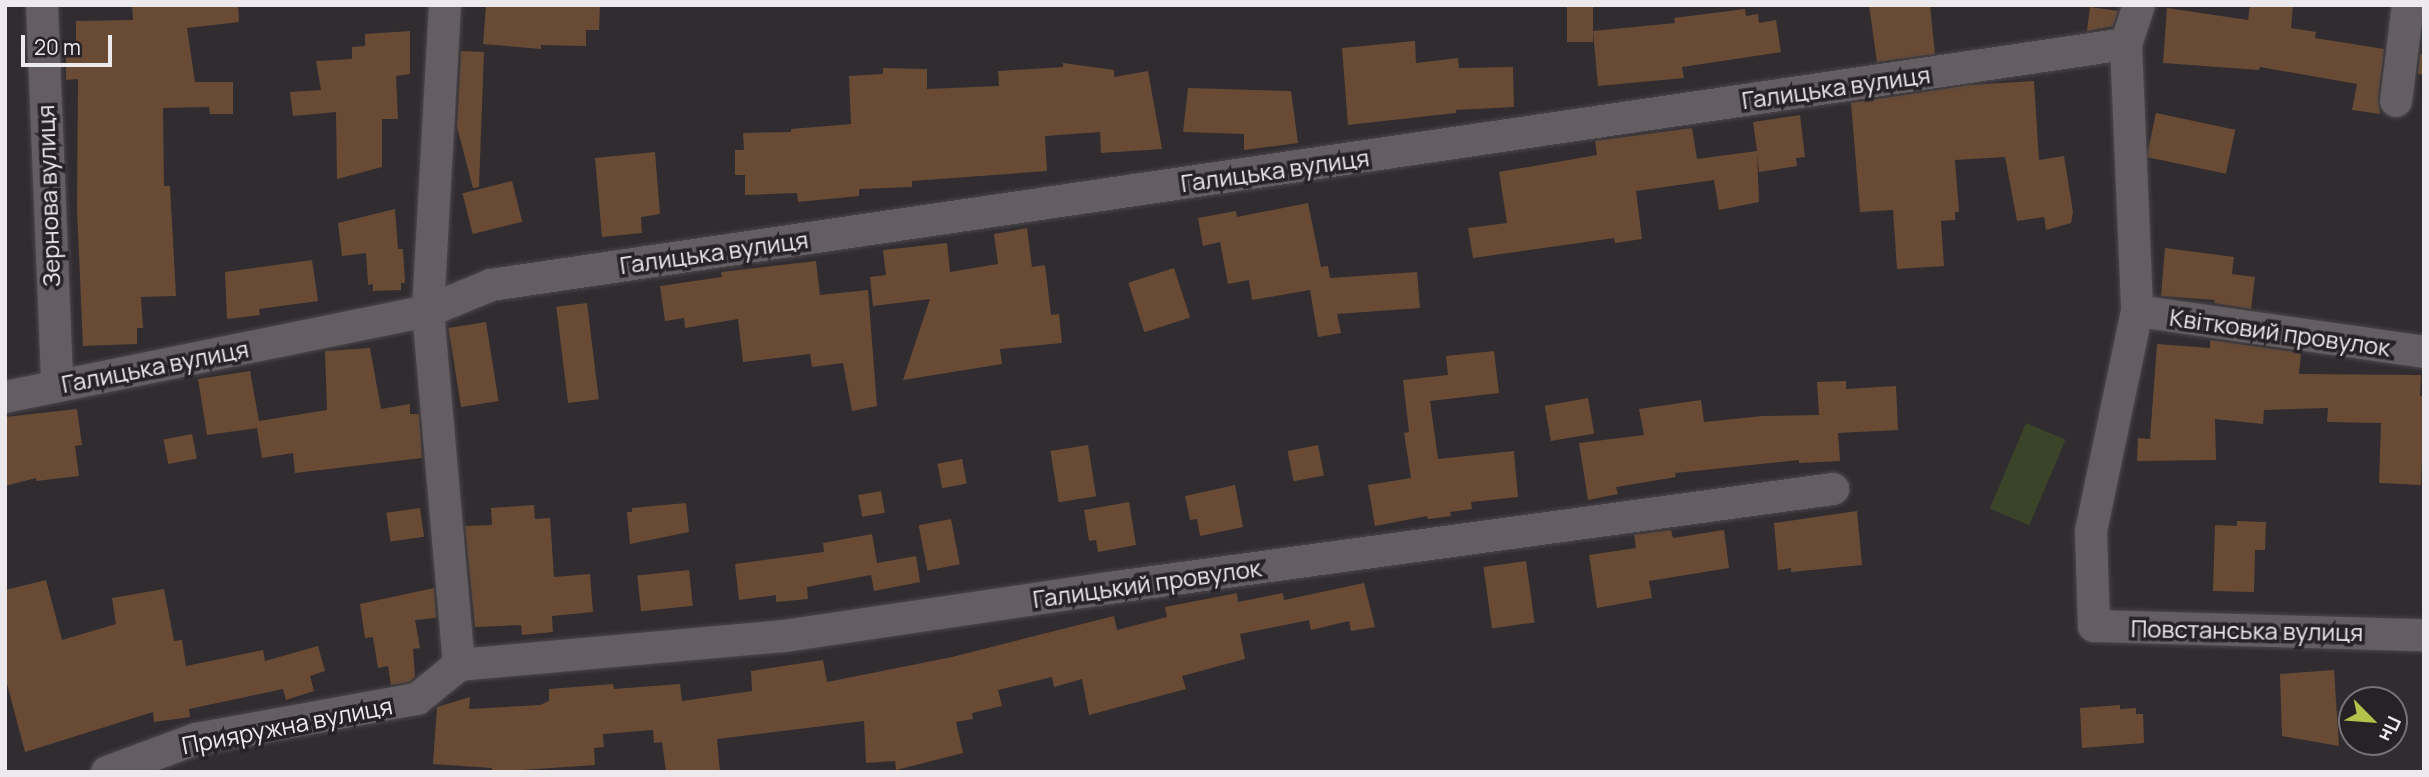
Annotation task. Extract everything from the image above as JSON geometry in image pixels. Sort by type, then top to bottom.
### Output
[{"type":"street","name":"Зернова вулиця","points":[[42,5],[57,386]]},
{"type":"street","points":[[445,5],[428,311],[459,665]]},
{"type":"street","points":[[2137,311],[2126,44],[2139,5]]},
{"type":"street","points":[[2396,102],[2408,5]]},
{"type":"street","name":"Галицька вулиця","points":[[5,397],[428,311],[491,285],[2126,44]]},
{"type":"street","name":"Квітковий провулок","points":[[2137,311],[2424,352]]},
{"type":"street","name":"Повстанська вулиця","points":[[2137,311],[2091,531],[2091,603],[2094,626],[2424,635]]},
{"type":"street","name":"Галицький провулок","points":[[459,665],[784,636],[1137,584],[1833,489]]},
{"type":"street","name":"Прияружна вулиця","points":[[107,772],[197,738],[417,699],[459,665]]},
{"type":"green space","points":[[2026,423],[2066,440],[2029,525],[1990,509]]},
{"type":"building","points":[[132,5],[238,5],[239,22],[187,28],[195,82],[233,82],[233,114],[210,114],[209,107],[163,108],[164,186],[170,186],[176,296],[141,297],[143,328],[137,328],[137,344],[83,346],[77,209],[78,79],[66,80],[66,54],[76,54],[76,21],[133,20]]},
{"type":"building","points":[[486,5],[600,5],[599,30],[586,30],[586,46],[541,45],[541,49],[483,44]]},
{"type":"building","points":[[1567,5],[1593,5],[1593,42],[1567,42]]},
{"type":"building","points":[[1869,5],[1930,5],[1935,54],[1877,62]]},
{"type":"building","points":[[2250,5],[2293,5],[2291,28],[2316,32],[2315,38],[2384,49],[2378,99],[2380,114],[2352,110],[2357,84],[2260,67],[2259,70],[2163,63],[2167,8],[2248,20]]},
{"type":"building","points":[[2090,7],[2118,11],[2113,26],[2087,31]]},
{"type":"building","points":[[1745,9],[1746,16],[1758,14],[1759,23],[1776,20],[1781,52],[1682,67],[1684,78],[1598,86],[1593,31],[1675,23],[1674,18]]},
{"type":"building","points":[[410,31],[410,74],[396,76],[398,119],[382,119],[382,167],[337,179],[336,112],[293,116],[290,92],[321,90],[316,61],[352,59],[352,47],[365,46],[365,34]]},
{"type":"building","points":[[1415,41],[1416,63],[1458,58],[1459,68],[1513,67],[1514,107],[1456,110],[1456,113],[1348,125],[1342,48]]},
{"type":"building","points":[[461,51],[484,52],[479,187],[473,188],[457,127]]},
{"type":"building","points":[[2420,54],[2424,55],[2424,75],[2418,74]]},
{"type":"building","points":[[1063,63],[1114,70],[1114,77],[1148,71],[1162,149],[1101,153],[1100,132],[1045,136],[1047,171],[912,181],[912,187],[859,189],[859,196],[798,202],[797,193],[745,195],[745,175],[735,175],[735,150],[744,150],[743,133],[791,132],[791,129],[851,124],[849,76],[883,74],[883,68],[927,69],[927,89],[999,86],[998,71],[1063,67]]},
{"type":"building","points":[[2034,81],[2039,160],[2064,156],[2073,212],[2071,223],[2046,230],[2044,217],[2017,221],[2005,157],[1955,160],[1959,212],[1955,212],[1955,220],[1941,221],[1944,266],[1897,269],[1893,210],[1860,212],[1851,103],[1970,85]]},
{"type":"building","points":[[1188,88],[1291,91],[1298,143],[1244,150],[1244,134],[1183,132]]},
{"type":"building","points":[[2156,113],[2235,130],[2226,174],[2147,157]]},
{"type":"building","points":[[1800,115],[1805,157],[1796,158],[1797,166],[1759,172],[1757,154],[1759,202],[1719,210],[1714,180],[1636,191],[1642,239],[1615,243],[1614,238],[1473,258],[1468,228],[1507,223],[1499,172],[1597,155],[1595,141],[1692,128],[1697,159],[1757,151],[1753,122]]},
{"type":"building","points":[[655,152],[660,214],[641,217],[642,233],[602,237],[595,158]]},
{"type":"building","points":[[512,181],[522,222],[473,234],[463,193]]},
{"type":"building","points":[[1308,203],[1321,267],[1328,266],[1330,278],[1417,272],[1420,308],[1337,314],[1341,333],[1318,337],[1310,290],[1252,300],[1249,280],[1228,284],[1220,242],[1203,246],[1198,218],[1236,211],[1237,217]]},
{"type":"building","points":[[395,209],[398,249],[403,249],[405,283],[401,283],[401,290],[373,291],[373,284],[368,285],[366,253],[342,256],[338,223]]},
{"type":"building","points":[[1027,228],[1032,267],[1045,265],[1051,315],[1059,314],[1062,343],[1000,349],[1002,364],[903,380],[930,299],[873,306],[870,277],[886,275],[883,250],[947,243],[950,272],[998,264],[994,234]]},
{"type":"building","points":[[2165,248],[2234,257],[2232,274],[2255,277],[2251,309],[2214,303],[2215,300],[2161,296]]},
{"type":"building","points":[[312,260],[318,301],[259,309],[260,315],[227,319],[225,272]]},
{"type":"building","points":[[816,261],[820,295],[868,290],[877,406],[852,411],[843,363],[812,367],[810,354],[743,362],[738,319],[685,328],[684,318],[665,321],[660,286],[722,277],[721,272]]},
{"type":"building","points":[[1174,268],[1190,317],[1144,332],[1128,283]]},
{"type":"building","points":[[587,303],[599,399],[568,403],[556,307]]},
{"type":"building","points":[[486,322],[499,401],[461,407],[448,328]]},
{"type":"building","points":[[2210,340],[2301,353],[2299,374],[2421,375],[2420,396],[2424,396],[2421,485],[2379,483],[2381,423],[2327,422],[2328,408],[2264,410],[2263,424],[2215,419],[2216,460],[2137,461],[2138,438],[2150,439],[2157,344],[2210,348]]},
{"type":"building","points":[[370,348],[381,409],[410,404],[410,414],[419,414],[422,458],[295,473],[293,453],[262,458],[257,428],[207,435],[198,379],[250,371],[259,421],[327,410],[325,351]]},
{"type":"building","points":[[1494,351],[1499,393],[1430,401],[1438,459],[1514,451],[1518,497],[1471,502],[1472,509],[1450,512],[1451,516],[1428,519],[1427,516],[1375,526],[1368,485],[1411,478],[1404,433],[1409,432],[1403,380],[1448,375],[1446,356]]},
{"type":"building","points":[[1846,381],[1846,389],[1896,386],[1898,430],[1838,433],[1840,461],[1799,463],[1799,460],[1675,473],[1676,477],[1616,487],[1618,494],[1588,500],[1579,443],[1644,435],[1639,409],[1701,400],[1704,422],[1763,416],[1819,415],[1817,382]]},
{"type":"building","points":[[1588,398],[1594,433],[1551,441],[1545,406]]},
{"type":"building","points":[[77,409],[82,445],[75,446],[79,476],[36,481],[36,478],[5,486],[5,417]]},
{"type":"building","points":[[192,434],[197,459],[168,464],[164,440]]},
{"type":"building","points":[[1088,445],[1096,496],[1059,502],[1050,451]]},
{"type":"building","points":[[1318,445],[1324,475],[1293,481],[1288,451]]},
{"type":"building","points":[[962,459],[967,484],[942,488],[937,464]]},
{"type":"building","points":[[1235,485],[1243,527],[1200,536],[1197,519],[1190,520],[1185,496]]},
{"type":"building","points":[[881,491],[885,513],[862,517],[858,495]]},
{"type":"building","points":[[1129,502],[1136,545],[1098,552],[1096,540],[1089,541],[1084,510]]},
{"type":"building","points":[[686,503],[689,532],[630,544],[627,512],[632,512],[632,508]]},
{"type":"building","points":[[534,505],[535,519],[550,518],[554,577],[590,574],[593,612],[552,616],[553,632],[522,635],[521,625],[475,627],[465,526],[492,525],[491,508]]},
{"type":"building","points":[[420,508],[424,537],[390,541],[386,513]]},
{"type":"building","points":[[1857,511],[1862,565],[1791,572],[1791,568],[1778,570],[1774,523]]},
{"type":"building","points":[[951,519],[960,564],[927,570],[919,525]]},
{"type":"building","points":[[2237,521],[2266,522],[2265,550],[2255,550],[2254,592],[2213,591],[2215,525],[2237,526]]},
{"type":"building","points":[[1671,530],[1673,538],[1724,530],[1729,568],[1649,581],[1652,598],[1597,608],[1589,555],[1636,548],[1634,535]]},
{"type":"building","points":[[872,534],[877,563],[916,556],[920,582],[874,591],[871,575],[807,587],[808,599],[776,602],[776,595],[739,600],[735,564],[824,552],[823,543]]},
{"type":"building","points":[[1526,561],[1535,622],[1492,628],[1483,567]]},
{"type":"building","points":[[689,570],[693,606],[641,611],[637,575]]},
{"type":"building","points":[[46,580],[62,640],[116,624],[112,598],[164,589],[174,641],[182,640],[186,666],[263,650],[265,661],[318,646],[325,671],[310,676],[314,691],[286,700],[283,689],[189,709],[190,717],[154,722],[153,712],[25,752],[5,676],[5,590]]},
{"type":"building","points":[[1364,583],[1375,627],[1351,631],[1349,621],[1311,630],[1309,620],[1240,634],[1245,659],[1182,676],[1186,689],[1089,715],[1082,679],[1054,687],[1052,677],[998,690],[1002,706],[972,713],[973,719],[956,722],[963,753],[896,770],[895,761],[866,763],[864,721],[717,739],[720,772],[666,772],[662,742],[654,743],[653,730],[603,734],[604,747],[594,748],[595,765],[492,772],[492,768],[433,764],[437,707],[470,697],[469,709],[540,705],[549,701],[549,689],[613,684],[614,689],[680,684],[682,701],[752,691],[751,671],[823,660],[827,682],[952,657],[1114,616],[1117,630],[1167,617],[1165,607],[1237,593],[1238,602],[1283,593],[1284,600]]},
{"type":"building","points":[[434,588],[436,618],[415,620],[420,648],[413,649],[415,677],[409,682],[391,685],[388,666],[378,668],[373,637],[365,638],[360,604]]},
{"type":"building","points":[[2334,670],[2338,746],[2282,736],[2280,674]]},
{"type":"building","points":[[2120,705],[2120,709],[2136,708],[2136,714],[2143,714],[2144,743],[2082,748],[2080,708]]}]
